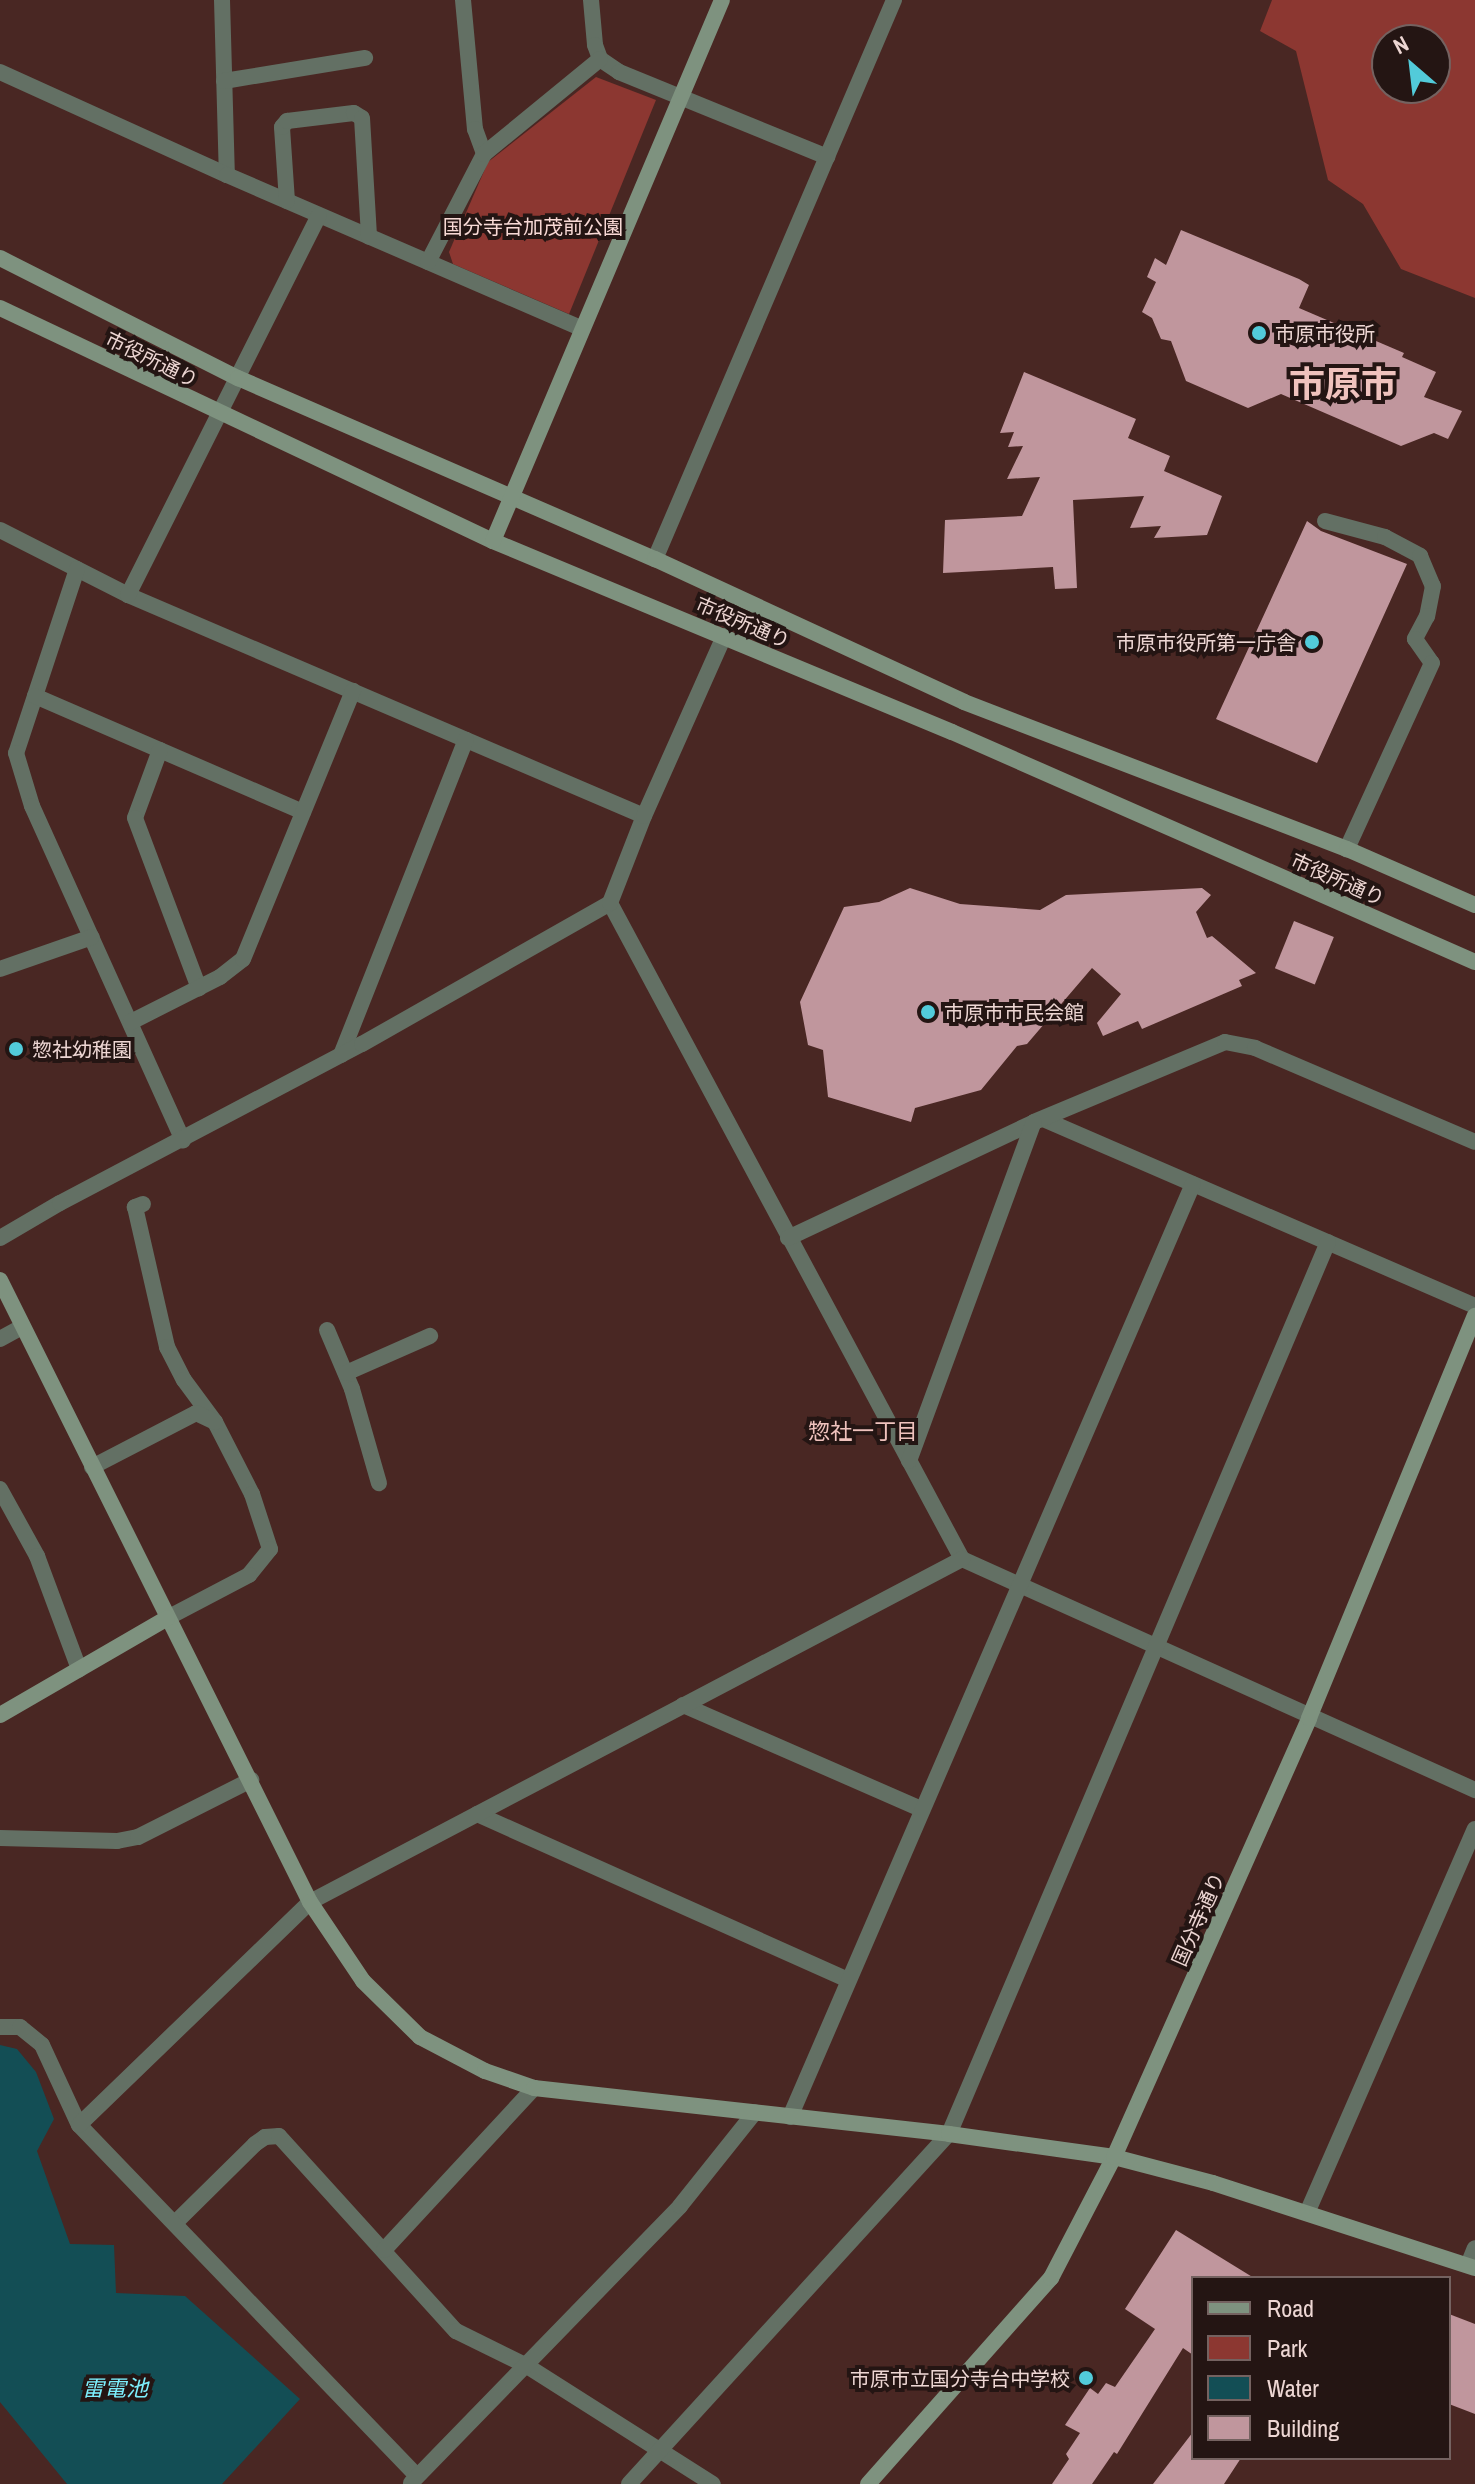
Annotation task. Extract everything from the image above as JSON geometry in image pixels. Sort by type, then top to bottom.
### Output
[{"type":"street","points":[[222,0],[227,175]]},
{"type":"street","points":[[463,0],[475,129],[484,154]]},
{"type":"street","points":[[591,0],[595,45],[600,59],[619,72],[827,157]]},
{"type":"street","points":[[493,541],[580,328],[722,0]]},
{"type":"street","points":[[655,559],[894,0]]},
{"type":"street","points":[[224,81],[365,58]]},
{"type":"street","points":[[428,262],[484,154],[600,59]]},
{"type":"street","points":[[0,72],[227,175],[580,328]]},
{"type":"street","points":[[287,201],[282,127],[287,121],[354,113],[362,118],[369,237]]},
{"type":"street","points":[[128,595],[319,215]]},
{"type":"street","name":"市役所通り","points":[[0,258],[238,378],[655,559],[964,702],[1347,849],[1475,905]]},
{"type":"street","name":"市役所通り","points":[[0,308],[493,541],[724,636],[1475,962]]},
{"type":"street","points":[[1325,521],[1385,537],[1420,556],[1433,586],[1427,616],[1415,639],[1432,663],[1347,849]]},
{"type":"street","points":[[0,530],[128,595],[644,816]]},
{"type":"street","points":[[77,569],[16,753],[32,806],[183,1140]]},
{"type":"street","points":[[0,1238],[60,1203],[341,1055],[610,903],[644,816],[724,636]]},
{"type":"street","points":[[131,1022],[199,988],[243,959],[353,691]]},
{"type":"street","points":[[35,696],[303,812]]},
{"type":"street","points":[[341,1055],[466,740]]},
{"type":"street","points":[[160,750],[135,818],[199,988]]},
{"type":"street","points":[[610,903],[962,1559],[1309,1718],[1475,1790]]},
{"type":"street","points":[[0,969],[92,937]]},
{"type":"street","points":[[788,1238],[1039,1120],[1225,1042],[1255,1048],[1475,1142]]},
{"type":"street","points":[[1039,1120],[1475,1306]]},
{"type":"street","points":[[909,1461],[1039,1120]]},
{"type":"street","points":[[790,2117],[1193,1184]]},
{"type":"street","points":[[0,1715],[167,1618],[249,1575],[270,1549],[252,1494],[215,1422],[184,1380],[167,1347],[135,1207],[143,1204]]},
{"type":"street","points":[[629,2484],[949,2134],[1328,1242]]},
{"type":"street","points":[[0,1280],[310,1902],[363,1981],[420,2037],[485,2071],[534,2088],[949,2134],[1114,2157],[1307,2213],[1472,2266],[1475,2248]]},
{"type":"street","name":"国分寺通り","points":[[868,2484],[1051,2278],[1114,2157],[1309,1718],[1475,1316]]},
{"type":"street","points":[[0,1339],[22,1327]]},
{"type":"street","points":[[327,1330],[346,1373],[379,1483]]},
{"type":"street","points":[[346,1373],[430,1336]]},
{"type":"street","points":[[92,1467],[196,1413],[215,1422]]},
{"type":"street","points":[[0,1489],[37,1556],[79,1669]]},
{"type":"street","points":[[79,2125],[310,1902],[962,1559]]},
{"type":"street","points":[[683,1705],[921,1809]]},
{"type":"street","points":[[0,1838],[117,1841],[138,1837],[251,1780]]},
{"type":"street","points":[[477,1814],[848,1980]]},
{"type":"street","points":[[1307,2213],[1475,1829]]},
{"type":"street","points":[[0,2027],[20,2027],[42,2045],[79,2125],[175,2223],[413,2480],[680,2206],[755,2112]]},
{"type":"street","points":[[384,2250],[534,2088]]},
{"type":"street","points":[[175,2223],[255,2144],[265,2137],[279,2136],[456,2331],[527,2366],[713,2484]]},
{"type":"green space","points":[[1272,0],[1475,0],[1475,298],[1401,269],[1363,204],[1328,180],[1296,51],[1260,31]]},
{"type":"green space","name":"国分寺台加茂前公園","points":[[596,77],[656,100],[569,314],[453,264],[449,252],[488,162]]},
{"type":"water","name":"雷電池","points":[[0,2045],[17,2049],[36,2072],[54,2119],[37,2151],[70,2244],[114,2245],[116,2293],[185,2296],[300,2399],[222,2484],[67,2484],[0,2402]]},
{"type":"building","name":"市原市役所","points":[[1181,230],[1299,279],[1309,285],[1299,308],[1404,353],[1402,357],[1436,372],[1424,397],[1462,411],[1448,439],[1434,433],[1401,446],[1281,394],[1248,408],[1186,381],[1171,341],[1161,339],[1152,318],[1142,312],[1156,282],[1147,277],[1155,258],[1166,265]]},
{"type":"building","points":[[1024,372],[1136,419],[1128,438],[1170,456],[1164,471],[1222,496],[1207,535],[1154,538],[1161,526],[1130,528],[1144,496],[1073,500],[1077,588],[1055,589],[1053,567],[943,573],[945,520],[1022,516],[1040,477],[1007,479],[1023,446],[1008,447],[1014,432],[1000,433]]},
{"type":"building","name":"市原市役所第一庁舎","points":[[1307,521],[1321,531],[1407,564],[1317,763],[1216,719]]},
{"type":"building","name":"市原市市民会館","points":[[910,888],[960,904],[1040,910],[1066,895],[1202,888],[1211,895],[1196,912],[1207,938],[1212,936],[1256,973],[1239,980],[1242,986],[1142,1029],[1138,1021],[1103,1036],[1097,1023],[1121,994],[1092,968],[1027,1044],[1017,1046],[981,1090],[915,1108],[911,1122],[828,1097],[823,1050],[808,1045],[800,1002],[844,907],[879,902]]},
{"type":"building","points":[[1294,921],[1334,937],[1315,984],[1275,968]]},
{"type":"building","points":[[1176,2230],[1251,2276],[1191,2276],[1191,2354],[1183,2348],[1117,2454],[1114,2452],[1092,2484],[1052,2484],[1069,2459],[1066,2454],[1080,2433],[1065,2425],[1090,2388],[1098,2394],[1106,2383],[1115,2387],[1155,2329],[1125,2309]]},
{"type":"building","points":[[1451,2315],[1475,2324],[1475,2414],[1451,2405]]},
{"type":"building","points":[[1191,2435],[1191,2460],[1240,2460],[1224,2484],[1153,2484]]},
{"type":"place","name":"市原市役所","points":[[1259,333]]},
{"type":"place","name":"市原市役所第一庁舎","points":[[1312,642]]},
{"type":"place","name":"市原市市民会館","points":[[928,1012]]},
{"type":"place","name":"惣社幼稚園","points":[[16,1049]]},
{"type":"place","name":"市原市立国分寺台中学校","points":[[1086,2378]]},
{"type":"district","name":"市原市","points":[[1343,385]]},
{"type":"district","name":"惣社一丁目","points":[[863,1432]]}]
